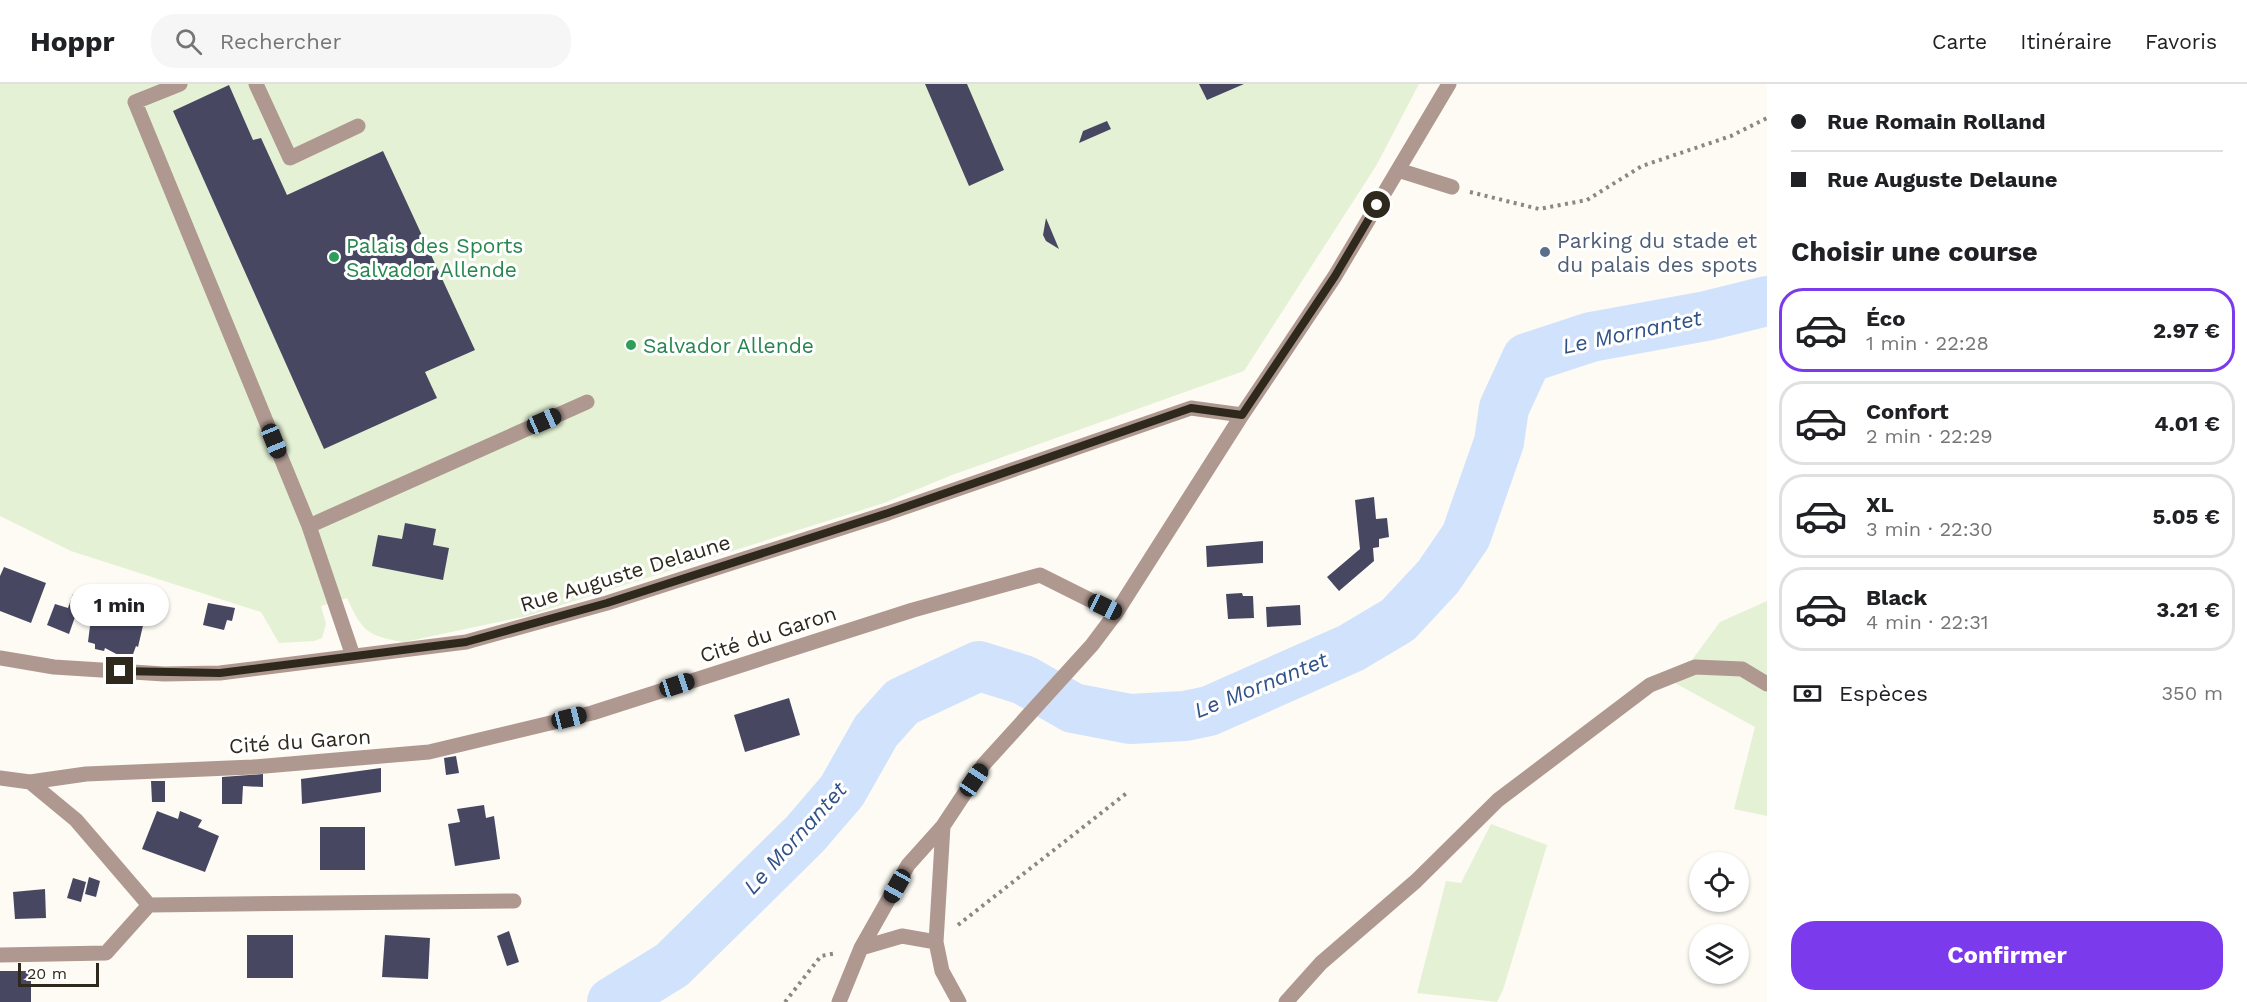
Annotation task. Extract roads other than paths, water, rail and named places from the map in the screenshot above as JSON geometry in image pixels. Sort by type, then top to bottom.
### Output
[{"type":"street","points":[[180,84],[135,102],[309,526],[352,656]]},
{"type":"street","points":[[256,84],[290,158],[358,126]]},
{"type":"street","points":[[839,1002],[861,948],[908,865],[943,826],[984,764],[1072,667],[1116,613],[1242,415],[1335,276],[1449,84]]},
{"type":"street","points":[[1398,170],[1452,187]]},
{"type":"street","points":[[309,526],[587,402]]},
{"type":"street","name":"Rue Auguste Delaune","points":[[0,658],[54,667],[164,674],[220,673],[466,642],[607,603],[888,513],[1191,408],[1242,415]]},
{"type":"street","name":"Cité du Garon","points":[[0,778],[30,782],[86,774],[253,767],[429,752],[592,713],[913,610],[1040,575],[1116,613]]},
{"type":"street","points":[[1286,1002],[1321,963],[1416,881],[1498,801],[1650,686],[1695,667],[1742,669],[1767,684]]},
{"type":"street","points":[[30,782],[76,820],[149,905]]},
{"type":"street","points":[[943,826],[936,942],[942,971],[959,1002]]},
{"type":"street","points":[[0,955],[106,953],[149,905],[514,901]]},
{"type":"street","points":[[861,948],[902,936],[936,942]]},
{"type":"waterway","name":"Le Mornantet","points":[[612,1002],[672,965],[805,834],[842,791],[876,731],[902,702],[979,666],[1024,680],[1073,708],[1130,719],[1185,716],[1209,711],[1351,648],[1398,620],[1438,577],[1466,536],[1499,442],[1504,408],[1527,358],[1591,337],[1706,316],[1767,301]]},
{"type":"place","name":"Parking du stade et du palais des spots","points":[[1545,252]]},
{"type":"place","name":"Palais des Sports Salvador Allende","points":[[334,257]]},
{"type":"place","name":"Salvador Allende","points":[[631,345]]}]
